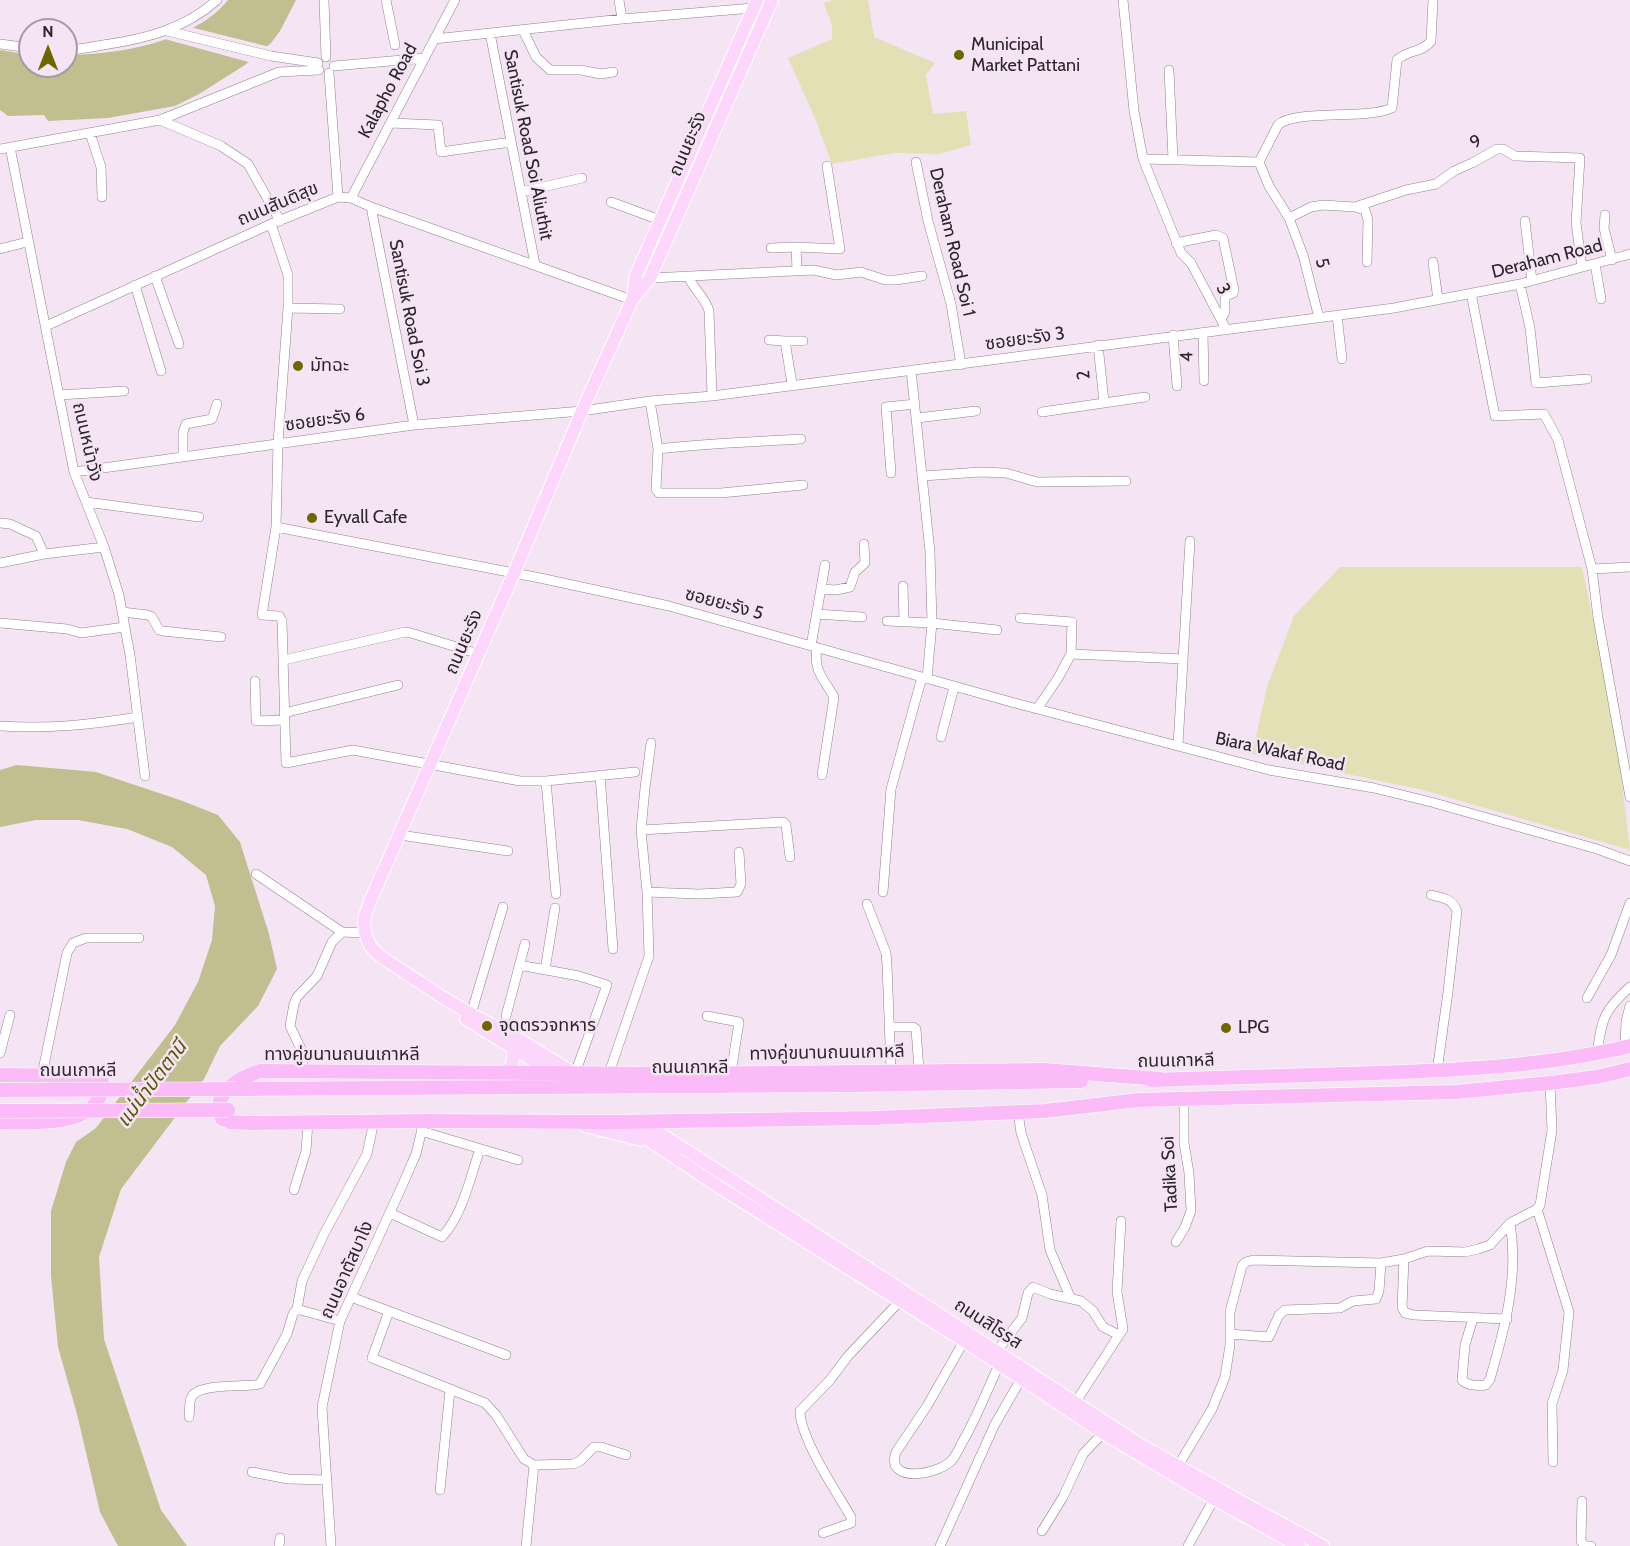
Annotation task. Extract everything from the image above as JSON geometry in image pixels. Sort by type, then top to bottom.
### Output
[{"type":"highway","name":"ถนนเกาหลี","points":[[0,1090],[782,1085],[1242,1078],[1437,1071],[1555,1060],[1628,1047]]},
{"type":"highway","points":[[1184,1101],[1456,1092],[1598,1077],[1630,1069]]},
{"type":"highway","name":"ทางคู่ขนานถนนเกาหลี","points":[[1160,1079],[1045,1070],[609,1074],[576,1071],[553,1074],[260,1071],[247,1075],[230,1085],[220,1100],[218,1111],[222,1119],[230,1122],[374,1121],[422,1126],[694,1119],[873,1118],[1046,1111],[1139,1100],[1184,1101]]},
{"type":"highway","points":[[1404,1072],[1404,1093]]},
{"type":"highway","points":[[237,1089],[399,1080],[450,1080],[502,1073]]},
{"type":"highway","points":[[0,1075],[93,1076],[102,1082],[98,1101],[77,1118],[37,1122],[0,1122]]},
{"type":"highway","points":[[1242,1078],[1264,1098]]},
{"type":"highway","points":[[0,1111],[228,1110]]},
{"type":"main road","name":"ถนนยะรัง","points":[[632,300],[636,275],[660,220],[772,0]]},
{"type":"main road","name":"ถนนยะรัง","points":[[365,933],[364,919],[371,899],[479,654],[582,411],[632,300],[650,278],[755,4]]},
{"type":"main road","points":[[365,933],[370,946],[380,956],[418,981],[471,1014],[576,1071]]},
{"type":"main road","points":[[418,981],[441,1003],[553,1074]]},
{"type":"main road","points":[[502,1073],[511,1067],[514,1060],[512,1048]]},
{"type":"main road","points":[[683,1149],[676,1136],[677,1130],[679,1126],[694,1119]]},
{"type":"main road","name":"ถนนสิโรรส","points":[[620,1121],[964,1341],[1103,1433],[1299,1546]]},
{"type":"main road","name":"ถนนสิโรรส","points":[[641,1121],[1075,1403],[1178,1466],[1323,1546]]},
{"type":"main road","points":[[569,1122],[618,1133],[656,1145]]},
{"type":"street","points":[[78,48],[131,41],[171,32],[203,12],[217,0]]},
{"type":"street","points":[[324,0],[325,66],[338,198]]},
{"type":"street","points":[[386,0],[395,45]]},
{"type":"street","name":"Kalapho Road","points":[[351,198],[455,0]]},
{"type":"street","points":[[619,0],[622,19]]},
{"type":"street","name":"3","points":[[1123,0],[1134,111],[1143,159],[1176,243],[1191,263],[1226,329]]},
{"type":"street","points":[[1143,159],[1259,162],[1278,124],[1283,120],[1293,117],[1325,117],[1392,108],[1397,60],[1404,54],[1428,46],[1431,41],[1432,0]]},
{"type":"street","points":[[434,39],[755,4]]},
{"type":"street","points":[[523,30],[536,57],[550,70],[581,69],[601,74],[613,72]]},
{"type":"street","points":[[171,32],[325,66]]},
{"type":"street","name":"Santisuk Road Soi Aliuthit","points":[[490,33],[535,264]]},
{"type":"street","points":[[0,44],[18,46]]},
{"type":"street","points":[[276,56],[279,72]]},
{"type":"street","points":[[5,148],[160,120],[279,72],[424,58]]},
{"type":"street","points":[[1169,70],[1173,159]]},
{"type":"street","points":[[160,120],[221,147],[248,164],[276,222],[288,275],[288,308],[278,443],[276,527],[262,615],[281,618],[286,763],[353,750],[520,781],[546,782],[635,772]]},
{"type":"street","points":[[391,123],[438,125],[441,152],[511,142]]},
{"type":"street","points":[[90,133],[101,167],[102,197]]},
{"type":"street","name":"ถนนหน้าวัง","points":[[5,148],[46,326],[74,472],[104,547],[122,612],[145,776]]},
{"type":"street","name":"9","points":[[1289,218],[1311,207],[1323,205],[1355,207],[1406,190],[1436,184],[1454,171],[1497,149],[1503,149],[1515,156],[1580,158],[1576,223],[1582,267]]},
{"type":"street","name":"Deraham Road Soi 1","points":[[916,162],[928,221],[951,304],[961,365]]},
{"type":"street","name":"5","points":[[1259,162],[1269,186],[1289,218],[1303,255],[1319,318]]},
{"type":"street","points":[[771,248],[840,249],[827,165]]},
{"type":"street","points":[[521,192],[582,178]]},
{"type":"street","name":"ถนนสันติสุข","points":[[46,326],[276,222],[338,198],[351,198],[632,300]]},
{"type":"street","points":[[611,202],[660,220]]},
{"type":"street","name":"Santisuk Road Soi 3","points":[[371,207],[414,425]]},
{"type":"street","points":[[1355,207],[1365,210],[1368,220],[1367,262]]},
{"type":"street","points":[[1605,215],[1604,228],[1612,260]]},
{"type":"street","points":[[1525,221],[1532,281]]},
{"type":"street","points":[[1176,243],[1216,235],[1223,238],[1234,290],[1233,293],[1225,296],[1225,312],[1221,320]]},
{"type":"street","points":[[0,249],[27,242]]},
{"type":"street","points":[[796,247],[797,270]]},
{"type":"street","name":"Deraham Road","points":[[1471,293],[1520,284],[1630,254]]},
{"type":"street","points":[[1432,261],[1438,300]]},
{"type":"street","points":[[1595,264],[1601,299]]},
{"type":"street","points":[[650,278],[797,270],[814,270],[837,275],[861,272],[885,280],[922,276]]},
{"type":"street","points":[[155,276],[179,344]]},
{"type":"street","points":[[688,276],[709,311],[712,396]]},
{"type":"street","points":[[1520,284],[1530,328],[1536,383],[1587,379]]},
{"type":"street","points":[[135,285],[161,371]]},
{"type":"street","points":[[1471,293],[1495,417],[1544,414],[1557,440],[1592,569],[1598,618],[1625,742],[1630,796]]},
{"type":"street","name":"ซอยยะรัง 3","points":[[582,411],[961,365],[1173,335],[1319,318],[1471,293]]},
{"type":"street","points":[[288,308],[340,309]]},
{"type":"street","points":[[1337,315],[1342,359]]},
{"type":"street","name":"4","points":[[1203,332],[1204,381]]},
{"type":"street","points":[[1173,335],[1177,386]]},
{"type":"street","points":[[769,340],[803,340]]},
{"type":"street","points":[[784,341],[792,384]]},
{"type":"street","name":"2","points":[[1098,345],[1104,402]]},
{"type":"street","points":[[884,891],[891,789],[925,678],[932,623],[930,552],[911,370]]},
{"type":"street","points":[[59,395],[124,391]]},
{"type":"street","points":[[1042,412],[1146,398]]},
{"type":"street","points":[[650,401],[658,449],[656,489],[659,493],[721,493],[803,485]]},
{"type":"street","points":[[183,456],[184,427],[190,423],[212,419],[217,404]]},
{"type":"street","points":[[891,473],[886,407],[915,404]]},
{"type":"street","name":"ซอยยะรัง 6","points":[[74,472],[414,425],[582,411]]},
{"type":"street","points":[[917,418],[976,411]]},
{"type":"street","points":[[658,449],[702,443],[801,439]]},
{"type":"street","points":[[923,476],[980,472],[1006,473],[1037,482],[1126,481]]},
{"type":"street","points":[[86,502],[200,517]]},
{"type":"street","points":[[0,523],[10,524],[36,536],[44,554]]},
{"type":"street","name":"ซอยยะรัง 5","points":[[276,527],[514,573],[669,606],[925,678]]},
{"type":"street","points":[[1178,745],[1190,541]]},
{"type":"street","points":[[821,589],[836,590],[850,587],[855,572],[865,563],[864,544]]},
{"type":"street","points":[[0,563],[44,554],[104,547]]},
{"type":"street","points":[[822,775],[834,700],[815,661],[814,647],[816,614],[825,565]]},
{"type":"street","points":[[1592,569],[1630,567]]},
{"type":"street","points":[[903,586],[904,621]]},
{"type":"street","points":[[122,612],[148,615],[152,617],[159,630],[221,637]]},
{"type":"street","points":[[816,614],[862,617]]},
{"type":"street","points":[[1020,618],[1072,622],[1071,654],[1038,709]]},
{"type":"street","points":[[887,621],[997,630]]},
{"type":"street","points":[[0,623],[67,629],[81,633],[125,627]]},
{"type":"street","points":[[284,660],[405,632],[479,654]]},
{"type":"street","points":[[1071,654],[1183,658]]},
{"type":"street","name":"Biara Wakaf Road","points":[[925,678],[1269,770],[1374,788],[1431,802],[1597,849],[1630,861]]},
{"type":"street","points":[[255,681],[256,721],[284,716],[398,685]]},
{"type":"street","points":[[941,737],[954,687]]},
{"type":"street","points":[[0,726],[32,728],[80,726],[138,717]]},
{"type":"street","points":[[609,1074],[649,956],[647,892],[641,830],[651,743]]},
{"type":"street","points":[[600,776],[613,949]]},
{"type":"street","points":[[546,782],[556,894]]},
{"type":"street","points":[[641,830],[783,822],[786,825],[790,857]]},
{"type":"street","points":[[400,835],[508,851]]},
{"type":"street","points":[[647,892],[699,894],[737,892],[741,884],[739,852]]},
{"type":"street","points":[[256,874],[342,932],[365,933]]},
{"type":"street","points":[[1431,896],[1446,898],[1454,903],[1457,910],[1450,981],[1437,1071]]},
{"type":"street","points":[[1587,998],[1611,955],[1630,903]]},
{"type":"street","points":[[867,904],[886,953],[891,1070]]},
{"type":"street","points":[[471,1014],[503,908]]},
{"type":"street","points":[[545,970],[555,908]]},
{"type":"street","points":[[303,1072],[302,1051],[290,1026],[294,1004],[297,997],[317,976],[332,942],[342,932]]},
{"type":"street","points":[[42,1075],[67,953],[74,943],[86,938],[139,938]]},
{"type":"street","points":[[506,1016],[525,944]]},
{"type":"street","points":[[519,965],[579,976],[607,986],[576,1071]]},
{"type":"street","points":[[1598,1053],[1603,1017],[1630,987]]},
{"type":"street","points":[[1628,1047],[1626,1021],[1630,1006]]},
{"type":"street","points":[[0,1053],[10,1015]]},
{"type":"street","points":[[706,1016],[738,1022],[731,1073]]},
{"type":"street","points":[[890,1027],[916,1029],[920,1070]]},
{"type":"street","points":[[1178,1466],[1219,1393],[1230,1355],[1230,1311],[1242,1266],[1252,1260],[1382,1263],[1428,1251],[1465,1252],[1490,1245],[1510,1223],[1537,1209],[1540,1202],[1552,1130],[1550,1083]]},
{"type":"street","name":"Tadika Soi","points":[[1176,1242],[1191,1211],[1189,1173],[1184,1143],[1184,1101]]},
{"type":"street","points":[[1018,1112],[1020,1133],[1042,1195],[1050,1250],[1071,1299]]},
{"type":"street","points":[[189,1417],[192,1397],[195,1393],[220,1387],[260,1384],[297,1309],[302,1281],[324,1234],[367,1154],[374,1121]]},
{"type":"street","points":[[294,1190],[306,1151],[308,1122]]},
{"type":"street","points":[[422,1126],[480,1149],[518,1160]]},
{"type":"street","name":"ถนนอาตัสบาโง","points":[[331,1546],[322,1407],[340,1321],[416,1154],[422,1126]]},
{"type":"street","points":[[390,1213],[442,1237],[463,1201],[480,1149]]},
{"type":"street","points":[[1537,1209],[1569,1312],[1563,1370],[1552,1404],[1553,1462]]},
{"type":"street","points":[[1075,1403],[1124,1325],[1117,1292],[1121,1221]]},
{"type":"street","points":[[1473,1318],[1465,1345],[1462,1380],[1468,1384],[1483,1385],[1490,1379],[1507,1319],[1514,1254],[1510,1223]]},
{"type":"street","points":[[1404,1259],[1402,1307],[1405,1313],[1414,1316],[1507,1319]]},
{"type":"street","points":[[1230,1334],[1269,1337],[1279,1315],[1285,1310],[1340,1308],[1353,1301],[1376,1299],[1382,1263]]},
{"type":"street","points":[[997,1351],[1022,1318],[1024,1305],[1031,1288],[1087,1305],[1103,1328],[1119,1335]]},
{"type":"street","points":[[351,1297],[506,1354]]},
{"type":"street","points":[[823,1533],[851,1523],[851,1517],[818,1462],[800,1411],[900,1301]]},
{"type":"street","points":[[297,1309],[340,1321]]},
{"type":"street","points":[[389,1311],[372,1358],[488,1405],[524,1459],[534,1465],[573,1464],[580,1461],[594,1447],[626,1455]]},
{"type":"street","points":[[964,1341],[927,1406],[896,1452],[894,1465],[900,1470],[912,1474],[921,1473],[936,1470],[952,1460],[972,1425],[999,1365]]},
{"type":"street","points":[[940,1546],[995,1424],[1021,1380]]},
{"type":"street","points":[[440,1490],[450,1389]]},
{"type":"street","points":[[1042,1531],[1063,1497],[1083,1454],[1103,1433]]},
{"type":"street","points":[[526,1546],[534,1465]]},
{"type":"street","points":[[252,1472],[288,1479],[327,1480]]},
{"type":"street","points":[[1188,1546],[1214,1499]]},
{"type":"street","points":[[1582,1501],[1581,1541],[1585,1546],[1591,1546]]},
{"type":"shaded area","points":[[834,0],[868,0],[874,37],[935,63],[926,75],[933,114],[966,111],[971,145],[939,154],[894,153],[832,164],[815,118],[788,58],[832,39],[832,25],[824,3]]},
{"type":"shaded area","points":[[1340,567],[1582,567],[1614,717],[1630,850],[1423,790],[1252,754],[1267,687],[1294,616]]},
{"type":"water","points":[[228,0],[296,0],[271,43],[245,65],[175,106],[108,118],[48,121],[44,115],[8,116],[0,110],[0,50],[18,53],[18,78],[78,78],[78,54],[131,49],[153,43],[175,36],[214,14]]},
{"type":"water","name":"แม่น้ำปัตตานี","points":[[17,765],[96,772],[218,815],[240,842],[269,934],[277,969],[258,1006],[220,1046],[204,1079],[121,1189],[99,1257],[104,1339],[161,1510],[187,1546],[118,1546],[100,1512],[77,1414],[58,1347],[51,1276],[51,1211],[66,1162],[76,1142],[96,1128],[175,1025],[198,982],[212,940],[215,906],[206,875],[172,847],[127,829],[78,820],[36,820],[0,827],[0,770]]},
{"type":"pier","points":[[190,27],[270,47],[252,63],[161,38]]},
{"type":"place","name":"Municipal Market Pattani","points":[[959,55]]},
{"type":"place","name":"มัทฉะ","points":[[298,366]]},
{"type":"place","name":"Eyvall Cafe","points":[[312,518]]},
{"type":"place","name":"จุดตรวจทหาร","points":[[487,1026]]},
{"type":"place","name":"LPG","points":[[1226,1028]]}]
